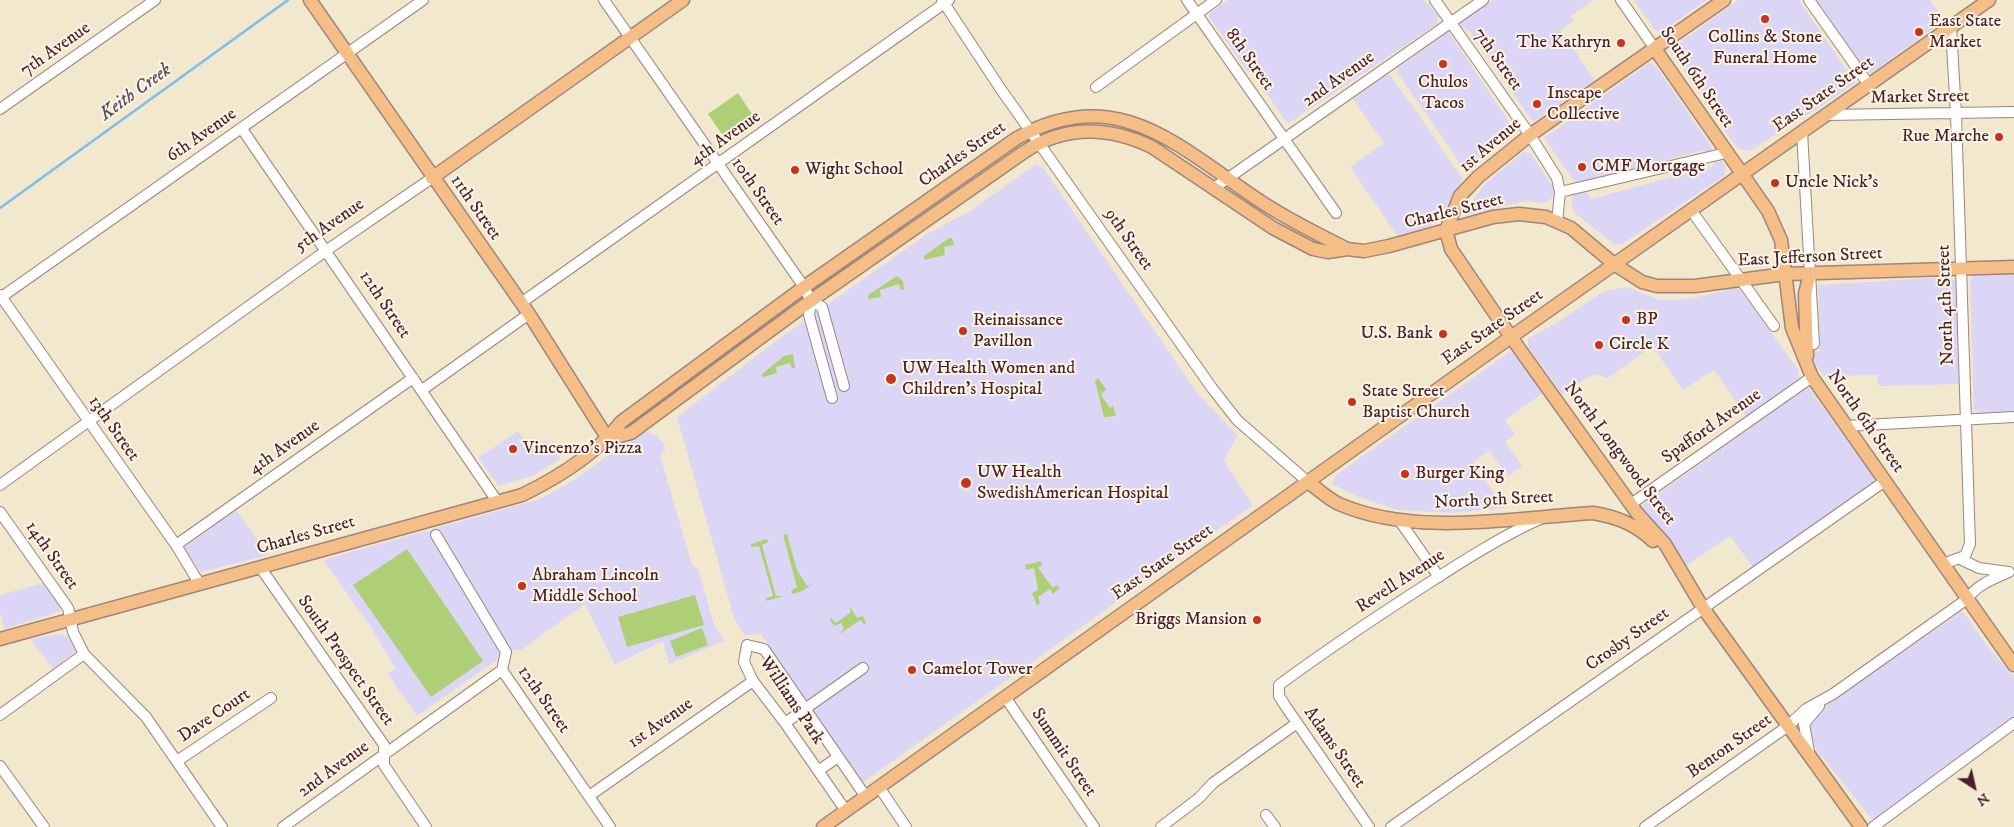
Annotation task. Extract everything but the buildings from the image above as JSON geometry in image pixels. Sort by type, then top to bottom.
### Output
[{"type":"main road","name":"11th Street","points":[[310,0],[432,178],[529,314],[608,438]]},
{"type":"main road","name":"5th Avenue","points":[[432,178],[682,0]]},
{"type":"main road","name":"1st Avenue","points":[[1446,230],[1460,196],[1478,177],[1530,135],[1724,0]]},
{"type":"main road","name":"East State Street","points":[[823,827],[1511,337],[1989,0]]},
{"type":"main road","name":"South 6th Street","points":[[1655,49],[1742,175]]},
{"type":"main road","name":"Charles Street","points":[[0,639],[522,495],[544,484],[608,438],[621,422],[804,287],[1030,130],[1046,124],[1072,118],[1101,116],[1116,118],[1152,129],[1270,208],[1347,250]]},
{"type":"main road","name":"Charles Street","points":[[608,438],[632,432],[811,301],[1039,142],[1079,132],[1108,132],[1131,137],[1152,147],[1273,228],[1313,249],[1328,252],[1364,251],[1493,218],[1519,214],[1546,217],[1571,228],[1614,264]]},
{"type":"main road","name":"North 6th Street","points":[[1742,175],[1768,211],[1781,240],[1792,328],[1809,372],[2014,665]]},
{"type":"main road","name":"North Longwood Street","points":[[1446,230],[1451,249],[1511,337],[1630,504],[1664,544],[1703,608],[1861,827]]},
{"type":"main road","name":"East Jefferson Street","points":[[1614,264],[1642,282],[1657,286],[1681,287],[1739,278],[1785,274],[2014,267]]},
{"type":"main road","points":[[1809,372],[1804,304],[1806,285],[1810,273]]},
{"type":"main road","name":"North 9th Street","points":[[1308,482],[1337,503],[1370,515],[1399,520],[1463,522],[1593,513],[1614,516],[1645,533],[1672,565]]},
{"type":"main road","name":"North Longwood Street","points":[[1672,565],[1694,594]]},
{"type":"street","name":"7th Avenue","points":[[0,109],[154,0]]},
{"type":"street","name":"6th Avenue","points":[[0,297],[242,129],[423,0]]},
{"type":"street","name":"10th Street","points":[[604,0],[804,287],[811,301],[822,307],[844,386]]},
{"type":"street","name":"8th Street","points":[[1187,0],[1336,213]]},
{"type":"street","points":[[1096,87],[1216,0]]},
{"type":"street","name":"7th Street","points":[[1435,0],[1530,135],[1557,178],[1560,192],[1557,222]]},
{"type":"street","name":"2nd Avenue","points":[[1214,188],[1483,0]]},
{"type":"street","name":"South 6th Street","points":[[1621,0],[1655,49]]},
{"type":"street","points":[[1809,0],[1869,85]]},
{"type":"street","name":"9th Street","points":[[945,1],[1030,130],[1230,411],[1237,420],[1308,482]]},
{"type":"street","name":"4th Avenue","points":[[521,303],[718,165],[945,1]]},
{"type":"street","name":"North 4th Street","points":[[1951,28],[1962,269],[1970,544],[1968,552],[1960,559]]},
{"type":"street","name":"Market Street","points":[[1827,115],[2014,112]]},
{"type":"street","name":"12th Street","points":[[242,129],[497,501]]},
{"type":"street","points":[[1802,132],[1814,344]]},
{"type":"street","points":[[1560,192],[1726,153]]},
{"type":"street","name":"5th Avenue","points":[[0,485],[326,250],[432,178]]},
{"type":"street","points":[[1691,210],[1774,326]]},
{"type":"street","name":"13th Street","points":[[0,297],[176,545],[199,583]]},
{"type":"street","points":[[811,301],[809,315],[832,398]]},
{"type":"street","points":[[422,390],[529,314]]},
{"type":"street","name":"Spafford Avenue","points":[[1630,504],[1809,372]]},
{"type":"street","name":"4th Avenue","points":[[176,545],[412,378]]},
{"type":"street","points":[[1846,426],[2014,417]]},
{"type":"street","name":"Crosby Street","points":[[1391,827],[1885,481]]},
{"type":"street","name":"14th Street","points":[[0,512],[68,608],[73,632],[84,654],[146,717],[222,827]]},
{"type":"street","name":"Revell Avenue","points":[[1279,685],[1380,614],[1514,531],[1546,517]]},
{"type":"street","points":[[1399,520],[1439,577]]},
{"type":"street","name":"12th Street","points":[[436,536],[506,652],[502,670],[610,827]]},
{"type":"street","points":[[1943,564],[1960,559],[1979,568],[2011,572]]},
{"type":"street","name":"South Prospect Street","points":[[260,567],[384,745],[384,765],[426,827]]},
{"type":"street","name":"Benton Street","points":[[1810,757],[1804,724],[1812,712],[1833,694],[1967,599],[1973,590],[1983,583],[2011,572]]},
{"type":"street","name":"Williams Park","points":[[846,811],[786,723],[753,681],[744,662],[747,645],[764,649],[866,797]]},
{"type":"street","points":[[0,715],[84,654]]},
{"type":"street","points":[[786,723],[863,668]]},
{"type":"street","name":"2nd Avenue","points":[[283,827],[502,670]]},
{"type":"street","name":"1st Avenue","points":[[589,796],[753,681]]},
{"type":"street","name":"Adams Street","points":[[1279,685],[1280,696],[1297,724],[1369,827]]},
{"type":"street","name":"Benton Street","points":[[1645,827],[1788,726],[1806,709],[1833,694]]},
{"type":"street","name":"Summit Street","points":[[1005,697],[1094,827]]},
{"type":"street","name":"Dave Court","points":[[177,761],[271,698]]},
{"type":"street","points":[[1873,827],[1886,823],[2014,723]]},
{"type":"street","points":[[1161,827],[1199,798],[1213,783],[1297,724]]},
{"type":"street","points":[[818,771],[838,756]]},
{"type":"street","points":[[0,766],[44,827]]},
{"type":"street","points":[[879,787],[906,827]]},
{"type":"street","points":[[1266,814],[1275,827]]},
{"type":"shaded area","points":[[1228,0],[1423,0],[1431,6],[1439,17],[1437,24],[1289,123],[1251,72],[1247,71],[1209,17],[1210,13]]},
{"type":"shaded area","points":[[1493,0],[1593,0],[1571,16],[1574,21],[1560,30],[1595,80],[1533,122],[1471,33],[1461,26],[1463,19]]},
{"type":"shaded area","points":[[1634,0],[1707,0],[1661,32],[1655,30]]},
{"type":"shaded area","points":[[1738,0],[1799,0],[1855,83],[1752,150],[1745,151],[1736,147],[1670,50]]},
{"type":"shaded area","points":[[1816,0],[1930,0],[1945,20],[1871,73],[1868,72]]},
{"type":"shaded area","points":[[1448,31],[1513,128],[1512,136],[1487,154],[1470,172],[1464,169],[1397,72],[1397,68],[1439,39],[1442,32]]},
{"type":"shaded area","points":[[1649,63],[1658,69],[1711,146],[1712,152],[1708,154],[1703,150],[1577,185],[1544,138]]},
{"type":"shaded area","points":[[1387,75],[1390,75],[1417,112],[1463,180],[1436,222],[1428,227],[1397,235],[1350,167],[1384,143],[1353,99]]},
{"type":"shaded area","points":[[1524,152],[1530,153],[1553,187],[1553,197],[1545,203],[1525,201],[1469,215],[1466,210],[1486,183]]},
{"type":"shaded area","points":[[1716,159],[1721,160],[1726,167],[1724,176],[1621,245],[1614,244],[1576,214],[1572,206],[1573,191],[1585,191],[1591,199],[1713,166]]},
{"type":"shaded area","name":"UW Health SwedishAmerican Hospital","points":[[1035,165],[1044,169],[1195,390],[1237,435],[1224,461],[1253,505],[862,783],[761,634],[744,635],[734,618],[677,417],[777,340],[927,234],[970,211]]},
{"type":"shaded area","points":[[2014,274],[2014,412],[1980,413],[1974,409],[1970,279],[1974,276]]},
{"type":"shaded area","points":[[1949,277],[1955,280],[1957,284],[1960,384],[1879,386],[1877,375],[1824,376],[1815,364],[1811,351],[1820,351],[1818,285]]},
{"type":"shaded area","points":[[1626,287],[1661,300],[1689,299],[1736,288],[1740,290],[1799,371],[1799,378],[1746,416],[1714,370],[1683,390],[1652,346],[1608,378],[1594,374],[1562,394],[1528,346],[1528,338],[1553,325],[1604,291]]},
{"type":"shaded area","points":[[1509,352],[1516,355],[1543,393],[1505,420],[1515,434],[1505,442],[1522,466],[1509,476],[1489,451],[1473,463],[1505,508],[1453,513],[1398,510],[1356,496],[1332,484],[1336,475]]},
{"type":"shaded area","points":[[1808,387],[1873,476],[1874,482],[1753,567],[1730,536],[1684,567],[1641,510],[1641,506]]},
{"type":"shaded area","points":[[518,431],[531,450],[546,440],[561,459],[533,476],[499,486],[478,458]]},
{"type":"shaded area","name":"Abraham Lincoln Middle School","points":[[647,432],[656,435],[664,443],[665,451],[660,455],[692,565],[698,568],[714,625],[725,641],[669,664],[663,641],[615,665],[585,604],[521,650],[511,650],[417,716],[388,674],[395,668],[369,624],[323,560],[540,499],[574,480],[636,435]]},
{"type":"shaded area","points":[[236,510],[268,555],[201,572],[185,550],[185,547]]},
{"type":"shaded area","points":[[44,583],[61,606],[59,612],[4,629],[0,612],[0,595]]},
{"type":"shaded area","points":[[1961,612],[1964,613],[1988,647],[2014,676],[2014,722],[1875,820],[1872,819],[1810,742],[1809,727],[1811,722],[1829,703]]},
{"type":"shaded area","points":[[58,634],[68,637],[76,651],[53,669],[31,639]]},
{"type":"green space","points":[[738,93],[756,120],[726,140],[708,114]]},
{"type":"green space","points":[[949,238],[952,238],[954,245],[944,247],[945,255],[924,260],[924,256]]},
{"type":"green space","points":[[897,276],[903,281],[904,290],[901,290],[899,284],[880,290],[881,297],[868,299],[868,295]]},
{"type":"green space","points":[[793,354],[795,368],[792,368],[790,363],[776,367],[777,373],[764,377],[761,375],[784,356]]},
{"type":"green space","points":[[1098,378],[1106,389],[1101,395],[1110,408],[1113,406],[1116,416],[1104,417],[1095,381]]},
{"type":"green space","points":[[787,534],[797,570],[807,586],[813,584],[793,594],[791,591],[797,587],[783,535]]},
{"type":"green space","points":[[766,539],[769,542],[762,545],[776,596],[783,596],[767,601],[766,598],[773,596],[759,546],[751,547],[751,544]]},
{"type":"green space","points":[[407,549],[483,661],[431,697],[353,585]]},
{"type":"green space","points":[[1041,561],[1042,565],[1038,568],[1053,588],[1057,585],[1060,588],[1053,594],[1050,589],[1038,597],[1040,603],[1037,606],[1032,593],[1038,590],[1034,568],[1026,570],[1025,565]]},
{"type":"green space","points":[[695,595],[704,625],[627,647],[618,617]]},
{"type":"green space","points":[[849,605],[857,618],[863,616],[866,623],[864,624],[860,620],[840,634],[844,628],[841,623],[835,626],[830,620],[831,618],[836,623],[851,612]]},
{"type":"green space","points":[[702,628],[708,645],[676,657],[670,641]]},
{"type":"waterway","name":"Keith Creek","points":[[0,208],[288,0]]},
{"type":"place","name":"Collins & Stone Funeral Home","points":[[1765,19]]},
{"type":"place","name":"East State Market","points":[[1919,32]]},
{"type":"place","name":"The Kathryn","points":[[1621,43]]},
{"type":"place","name":"Chulos Tacos","points":[[1443,64]]},
{"type":"place","name":"Inscape Collective","points":[[1537,104]]},
{"type":"place","name":"Rue Marche","points":[[1999,137]]},
{"type":"place","name":"CMF Mortgage","points":[[1582,167]]},
{"type":"place","name":"Wight School","points":[[795,170]]},
{"type":"place","name":"Uncle Nick's","points":[[1775,183]]},
{"type":"place","name":"BP","points":[[1626,320]]},
{"type":"place","name":"Reinaissance Pavillon","points":[[963,331]]},
{"type":"place","name":"U.S. Bank","points":[[1443,334]]},
{"type":"place","name":"Circle K","points":[[1599,345]]},
{"type":"place","name":"UW Health Women and Children's Hospital","points":[[891,379]]},
{"type":"place","name":"State Street Baptist Church","points":[[1352,402]]},
{"type":"place","name":"Vincenzo's Pizza","points":[[513,449]]},
{"type":"place","name":"Burger King","points":[[1405,474]]},
{"type":"place","name":"UW Health SwedishAmerican Hospital","points":[[966,483]]},
{"type":"place","name":"Abraham Lincoln Middle School","points":[[522,586]]},
{"type":"place","name":"Briggs Mansion","points":[[1257,620]]},
{"type":"place","name":"Camelot Tower","points":[[912,670]]}]
